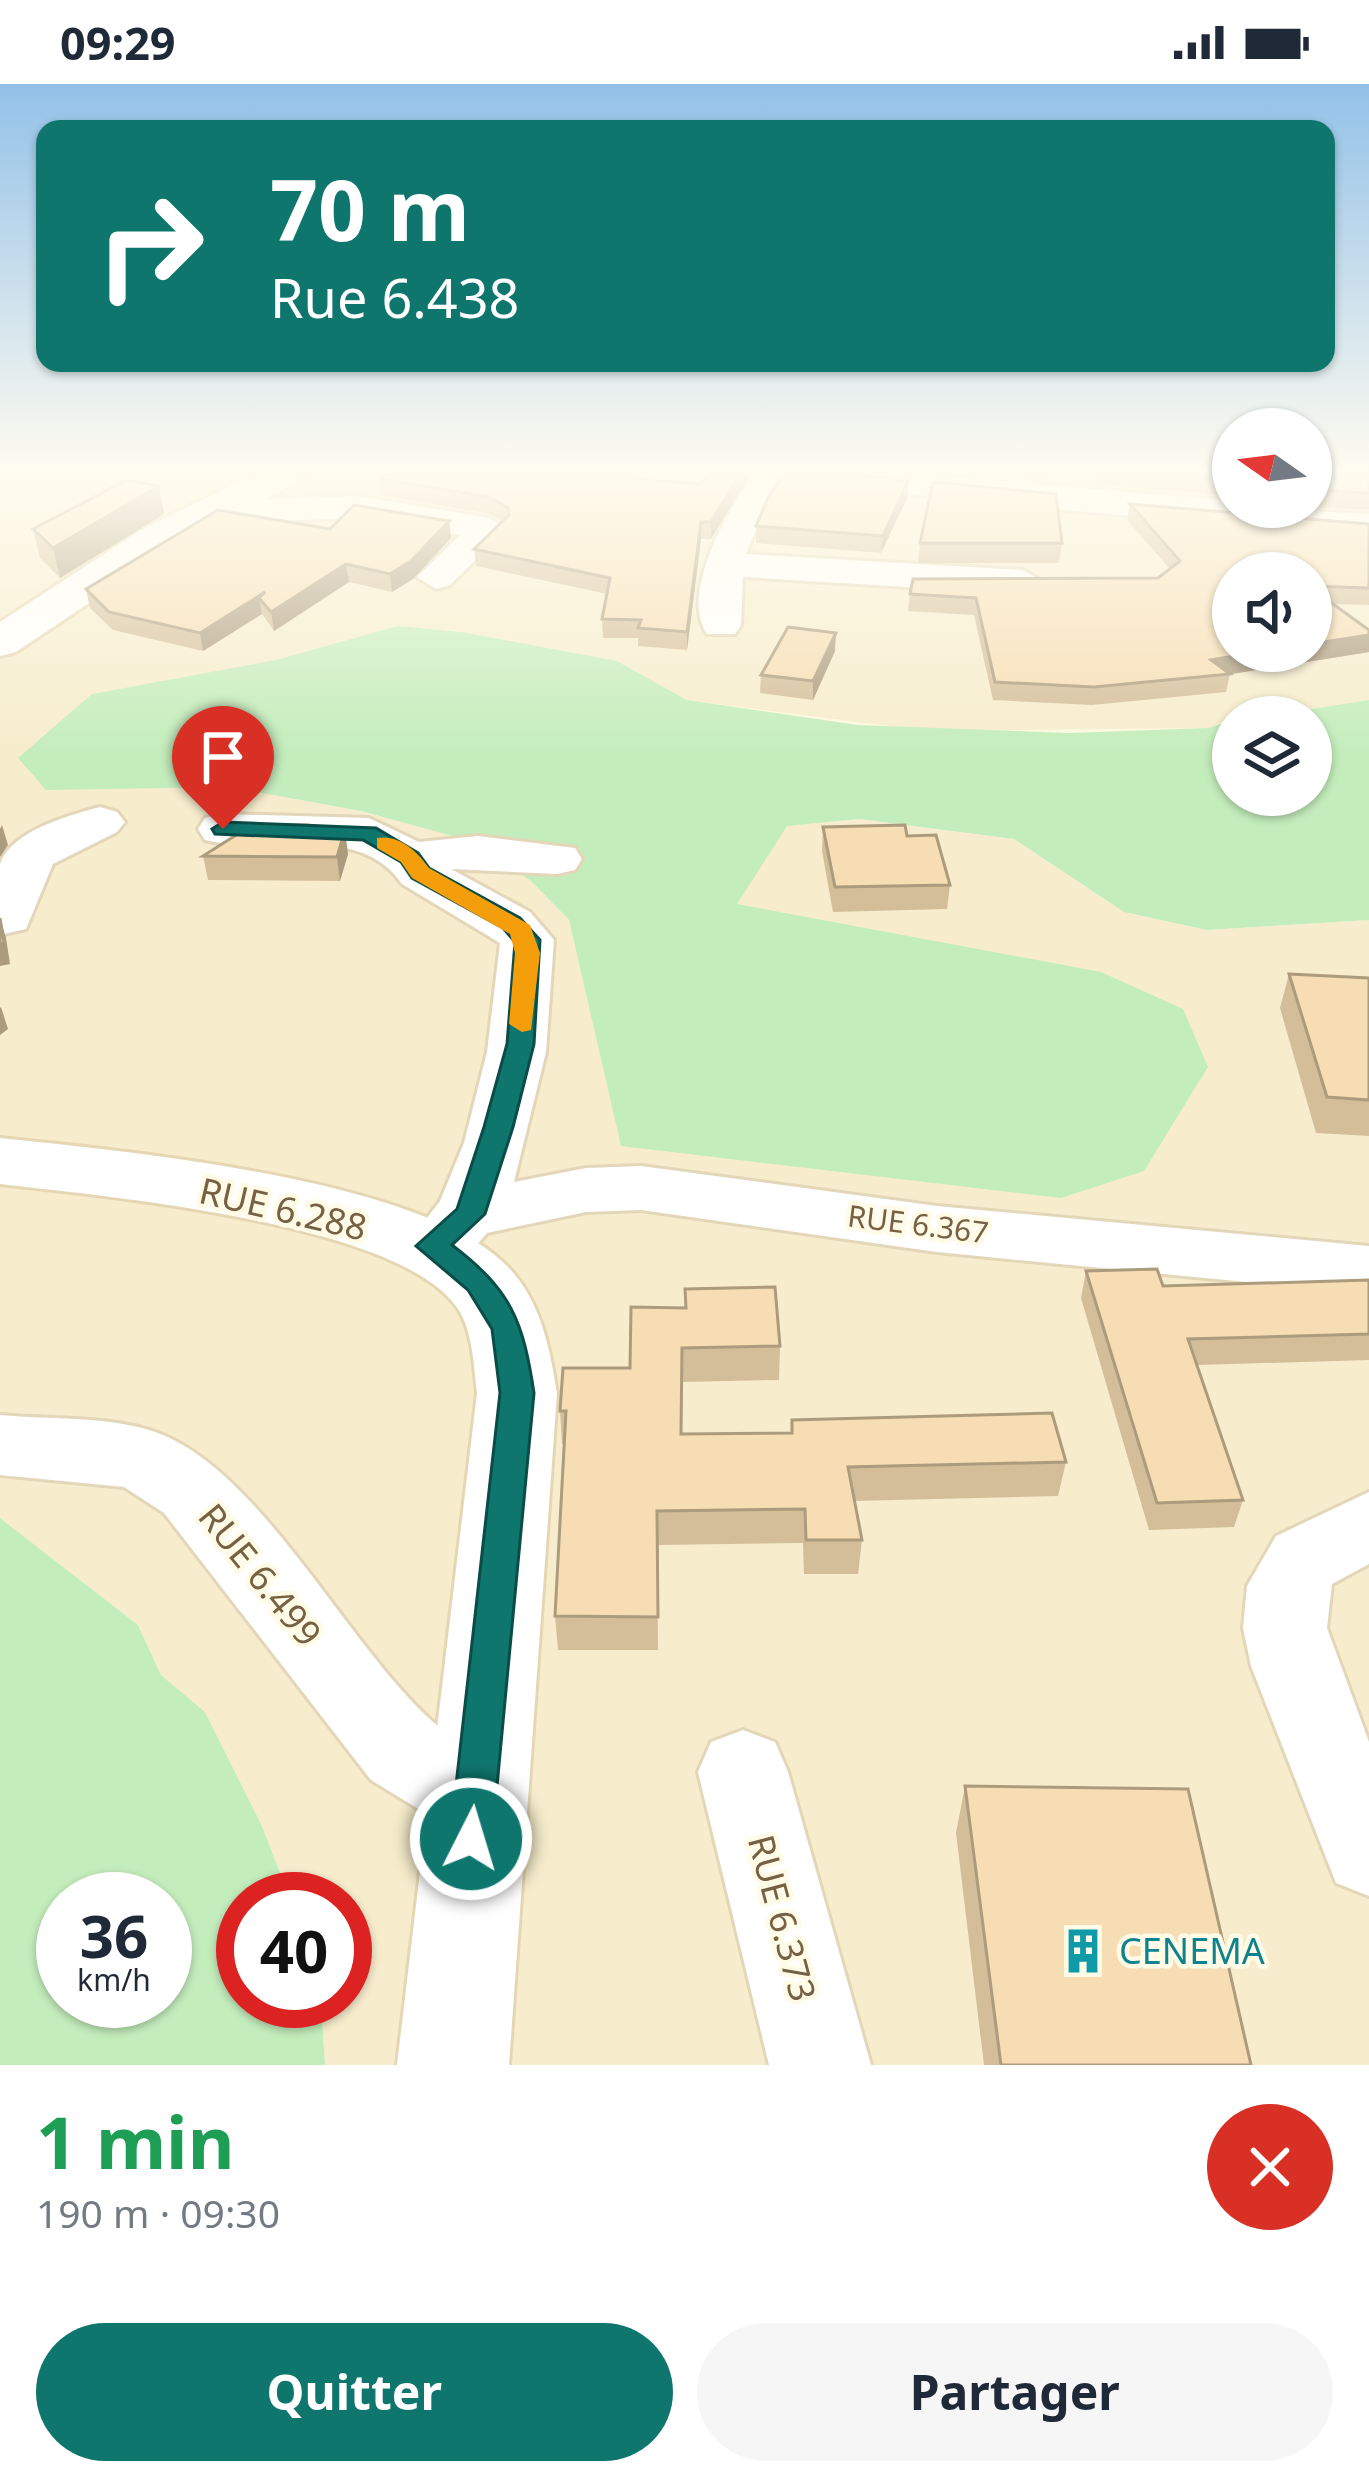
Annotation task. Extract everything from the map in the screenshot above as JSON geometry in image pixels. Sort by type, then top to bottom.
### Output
[{"type":"street","points":[[2,640],[114,566]]},
{"type":"street","points":[[436,577],[448,566]]},
{"type":"street","points":[[721,625],[724,566]]},
{"type":"street","points":[[770,566],[879,577],[1067,581]]},
{"type":"street","points":[[0,920],[8,918],[14,882],[26,857],[100,822]]},
{"type":"street","points":[[223,829],[368,833],[410,858],[420,873],[511,923],[527,940],[520,1044],[451,1230]]},
{"type":"street","points":[[410,858],[478,851],[557,859]]},
{"type":"street","name":"RUE 6.288","points":[[0,1161],[451,1230],[508,1328],[517,1393],[475,1794],[453,2065]]},
{"type":"street","name":"RUE 6.367","points":[[451,1230],[586,1190],[641,1188],[937,1229],[1369,1270]]},
{"type":"street","name":"RUE 6.499","points":[[0,1445],[140,1458],[191,1491],[402,1751],[475,1794]]},
{"type":"street","points":[[1369,1525],[1304,1560],[1288,1586],[1286,1628],[1294,1666],[1348,1740],[1369,1852]]},
{"type":"street","name":"RUE 6.373","points":[[743,1772],[820,2065]]},
{"type":"shaded area","points":[[0,566],[1212,566],[1212,672],[1332,672],[1332,566],[1369,566],[1369,700],[1332,707],[1332,696],[1212,696],[1212,726],[1208,728],[927,731],[687,700],[617,661],[462,632],[397,626],[276,660],[46,789],[229,787],[361,811],[456,837],[530,880],[569,920],[621,1145],[1061,1197],[779,914],[736,904],[786,826],[859,819],[1014,839],[1124,912],[1207,930],[1369,920],[1369,2065],[325,2065],[323,2028],[372,2028],[372,1872],[280,1872],[205,1712],[161,1675],[138,1625],[0,1518]]},
{"type":"green space","points":[[397,626],[462,632],[617,661],[687,700],[858,725],[1070,733],[1212,726],[1212,816],[1332,816],[1332,706],[1369,700],[1369,920],[1207,930],[1124,912],[1014,839],[859,819],[787,826],[737,904],[1101,972],[1183,1009],[1208,1067],[1144,1171],[1061,1198],[621,1146],[569,920],[530,880],[456,837],[361,811],[229,787],[46,790],[18,758],[92,694],[276,660]]},
{"type":"green space","points":[[0,1518],[138,1625],[161,1675],[205,1712],[280,1872],[216,1872],[216,2028],[323,2028],[325,2065],[0,2065]]},
{"type":"building","points":[[124,566],[342,566],[271,612],[259,598],[265,592],[200,633],[109,612],[86,589]]},
{"type":"building","points":[[357,566],[402,566],[390,574]]},
{"type":"building","points":[[556,566],[695,566],[687,632],[638,628],[641,620],[602,619],[610,578]]},
{"type":"building","points":[[1173,566],[1212,566],[1212,672],[1230,674],[1094,687],[995,682],[976,598],[910,594],[913,579],[1158,578]]},
{"type":"building","points":[[1332,566],[1369,566],[1369,588],[1332,587]]},
{"type":"building","points":[[1332,603],[1369,630],[1369,635],[1332,641]]},
{"type":"building","points":[[788,627],[836,633],[813,681],[761,675]]},
{"type":"building","points":[[252,825],[345,830],[337,857],[203,856]]},
{"type":"building","points":[[905,825],[907,836],[936,835],[950,885],[835,887],[823,827]]},
{"type":"building","points":[[1289,974],[1369,978],[1369,1100],[1327,1097]]},
{"type":"building","points":[[1157,1269],[1163,1286],[1369,1280],[1369,1334],[1188,1339],[1243,1500],[1157,1503],[1086,1271]]},
{"type":"building","points":[[775,1287],[780,1346],[682,1348],[681,1434],[792,1433],[792,1420],[1052,1413],[1066,1462],[848,1467],[862,1540],[806,1540],[805,1509],[657,1511],[658,1617],[555,1616],[566,1411],[560,1411],[563,1368],[630,1368],[631,1307],[686,1308],[685,1289]]},
{"type":"building","name":"CENEMA","points":[[965,1786],[1188,1789],[1251,2065],[1001,2065]]},
{"type":"slow traffic","points":[[385,843],[410,858],[420,873],[521,930],[528,953],[522,1024]]},
{"type":"place","name":"CENEMA","points":[[1083,1951]]},
{"type":"route","points":[[223,829],[368,833],[410,858],[420,873],[511,923],[527,940],[520,1044],[499,1127],[470,1214],[431,1246],[479,1282],[508,1328],[517,1393],[471,1839]]}]
